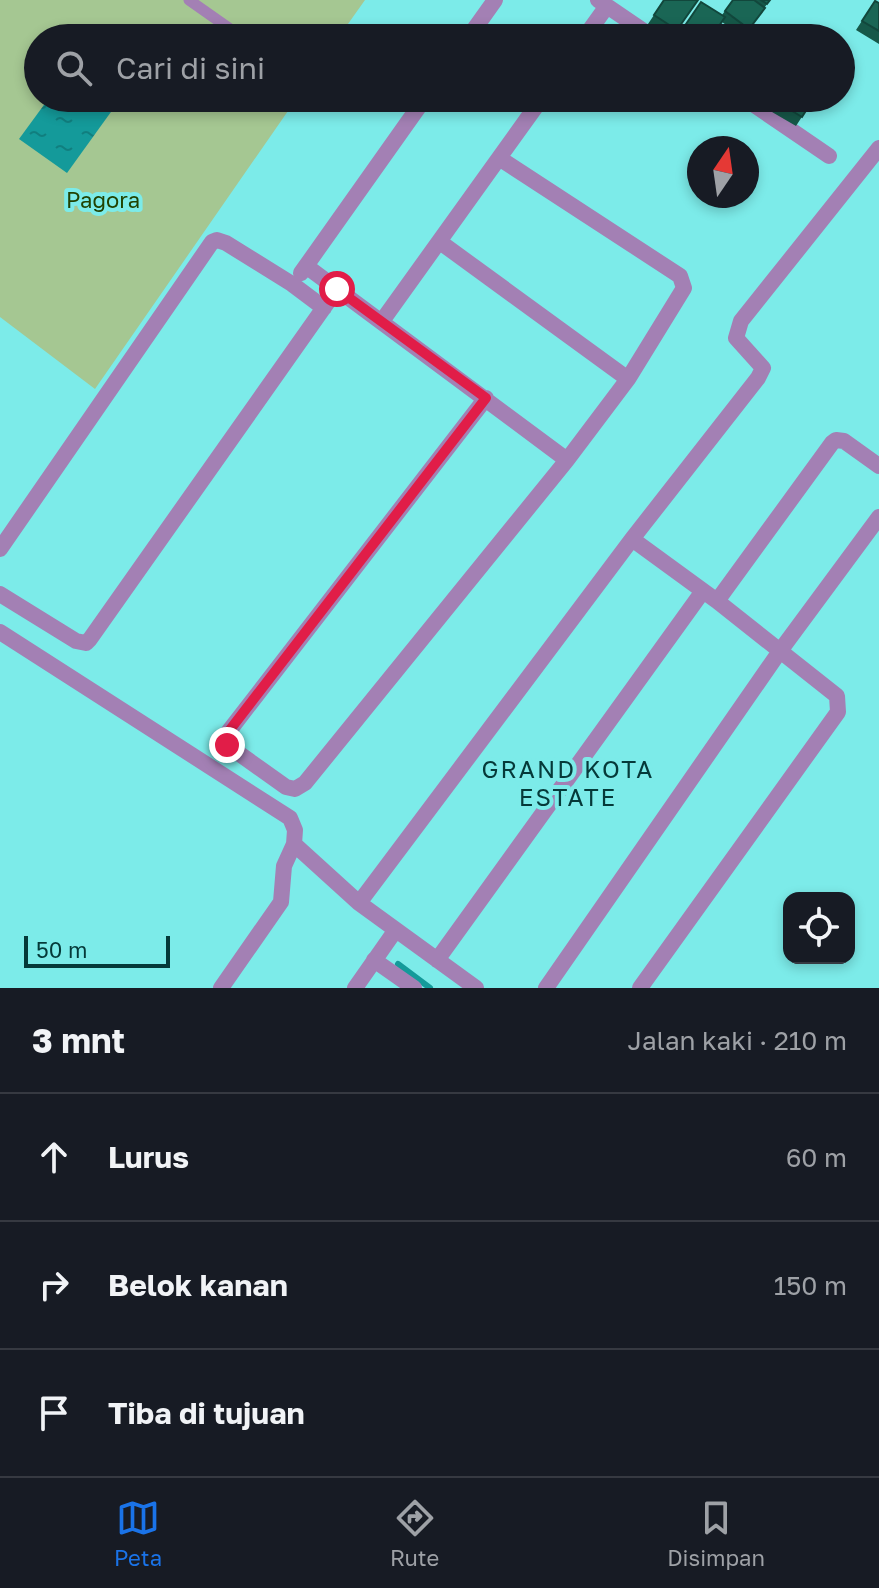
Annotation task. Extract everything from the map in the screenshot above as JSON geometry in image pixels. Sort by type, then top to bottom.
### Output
[{"type":"street","points":[[478,24],[495,0]]},
{"type":"street","points":[[591,24],[602,3],[633,24]]},
{"type":"street","points":[[292,284],[415,112]]},
{"type":"street","points":[[382,321],[532,112]]},
{"type":"street","points":[[765,112],[829,156]]},
{"type":"street","points":[[359,903],[763,370],[736,338],[741,321],[879,148]]},
{"type":"street","points":[[486,398],[229,731],[227,745],[286,787],[295,789],[305,783],[567,460],[628,379],[684,288],[680,276],[499,158]]},
{"type":"street","points":[[0,549],[212,242],[226,243],[324,308]]},
{"type":"street","points":[[440,242],[628,379]]},
{"type":"street","points":[[306,266],[567,460]]},
{"type":"street","points":[[0,594],[76,641],[86,643],[337,289]]},
{"type":"street","points":[[437,960],[710,596],[832,443],[844,441],[879,466]]},
{"type":"street","points":[[546,988],[780,651],[879,517]]},
{"type":"street","points":[[632,539],[837,696],[838,712],[640,988]]},
{"type":"street","points":[[0,632],[290,818],[295,830],[294,844],[284,866],[281,902],[221,988]]},
{"type":"street","points":[[294,844],[359,903],[476,988]]},
{"type":"street","points":[[355,988],[395,931]]},
{"type":"street","points":[[374,960],[414,988]]},
{"type":"lane","points":[[189,0],[223,24]]},
{"type":"green space","name":"Pagora","points":[[0,0],[365,0],[348,24],[24,24],[24,112],[287,112],[95,389],[0,317]]},
{"type":"water","points":[[39,112],[111,112],[67,173],[19,139]]},
{"type":"building","points":[[664,0],[698,0],[681,24],[668,24],[654,15]]},
{"type":"building","points":[[733,0],[754,0],[765,8],[753,24],[742,24],[725,11]]},
{"type":"building","points":[[875,1],[879,3],[879,31],[862,21]]},
{"type":"building","points":[[701,2],[725,17],[720,24],[686,24]]},
{"type":"waterway","points":[[398,964],[430,988]]},
{"type":"district","name":"GRAND KOTA ESTATE","points":[[568,784]]},
{"type":"route","points":[[227,745],[229,731],[486,398],[337,289]]}]
